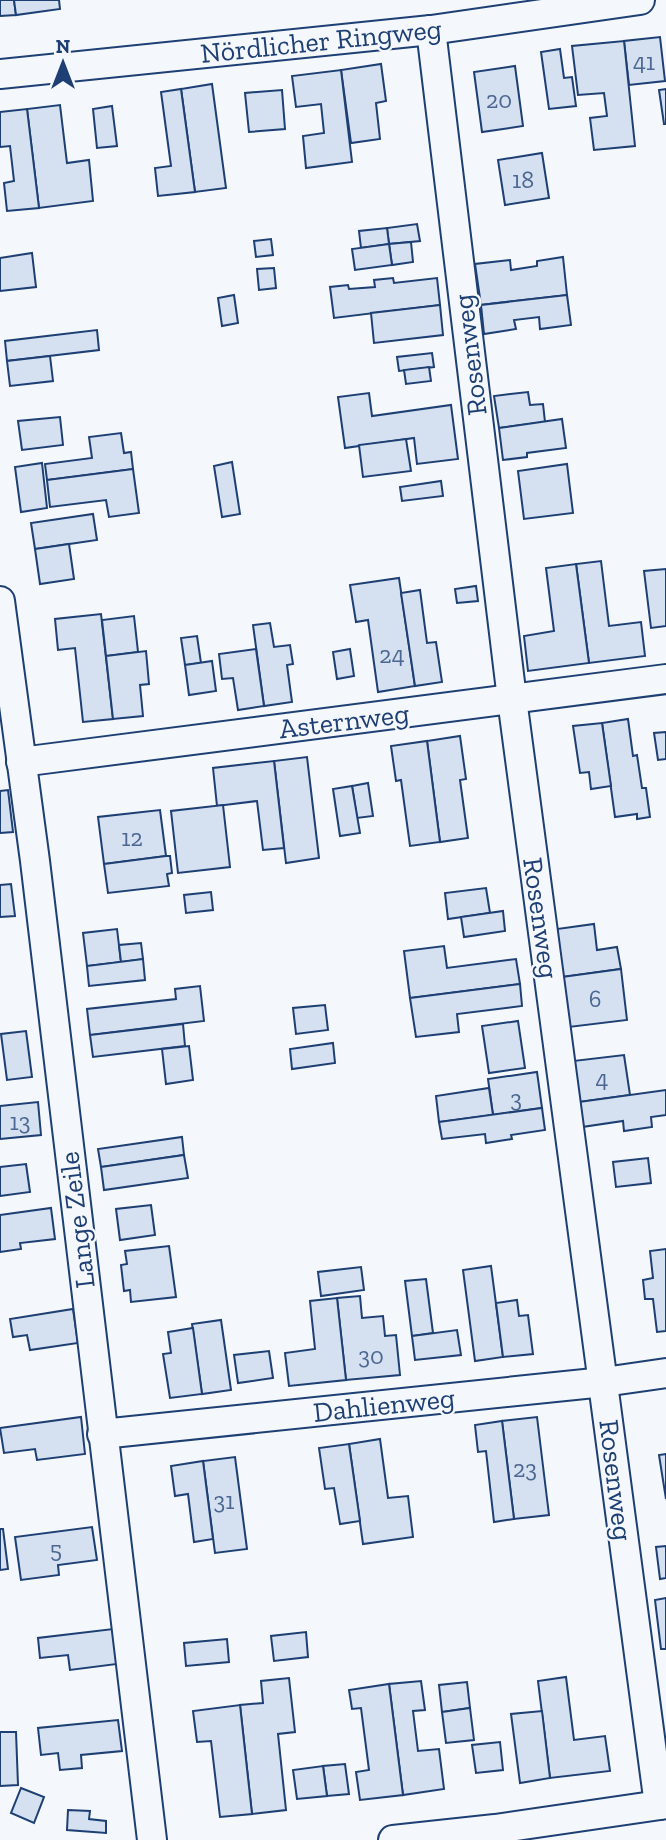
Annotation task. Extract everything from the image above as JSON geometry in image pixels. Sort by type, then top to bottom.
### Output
[{"type":"street","name":"Nördlicher Ringweg","points":[[0,74],[430,30],[640,0]]},
{"type":"street","name":"Rosenweg","points":[[430,30],[512,699],[663,1805]]},
{"type":"street","name":"Lange Zeile","points":[[0,601],[152,1840]]},
{"type":"street","name":"Asternweg","points":[[21,762],[666,679]]},
{"type":"street","name":"Dahlienweg","points":[[102,1434],[604,1382],[666,1373]]},
{"type":"street","points":[[393,1840],[495,1835],[663,1805]]},
{"type":"building","points":[[0,0],[14,0],[16,15],[0,16]]},
{"type":"building","points":[[14,0],[59,0],[60,9],[16,15]]},
{"type":"building","points":[[660,37],[665,81],[629,85],[624,41]]},
{"type":"building","points":[[624,41],[635,146],[594,150],[590,118],[607,116],[604,93],[578,95],[572,46]]},
{"type":"building","points":[[560,49],[564,78],[572,77],[576,106],[549,109],[541,52]]},
{"type":"building","points":[[381,64],[386,101],[376,103],[380,139],[351,143],[341,70]]},
{"type":"building","points":[[515,66],[523,126],[482,132],[474,72]]},
{"type":"building","points":[[341,70],[352,162],[306,168],[303,136],[324,133],[321,104],[296,107],[292,76]]},
{"type":"building","points":[[212,84],[226,188],[195,192],[181,89]]},
{"type":"building","points":[[181,89],[195,192],[158,196],[155,168],[171,166],[161,92]]},
{"type":"building","points":[[666,89],[666,124],[664,124],[659,90]]},
{"type":"building","points":[[282,90],[285,129],[249,132],[245,93]]},
{"type":"building","points":[[60,105],[67,163],[89,160],[93,201],[39,208],[27,109]]},
{"type":"building","points":[[112,106],[117,146],[97,148],[93,109]]},
{"type":"building","points":[[27,109],[39,208],[7,211],[4,183],[14,181],[10,146],[0,147],[0,112]]},
{"type":"building","points":[[542,153],[549,198],[505,205],[498,160]]},
{"type":"building","points":[[417,224],[420,241],[389,244],[387,228]]},
{"type":"building","points":[[387,228],[389,244],[361,248],[359,231]]},
{"type":"building","points":[[271,239],[273,255],[256,257],[254,241]]},
{"type":"building","points":[[411,242],[413,262],[392,265],[389,244]]},
{"type":"building","points":[[389,244],[392,265],[355,270],[352,249]]},
{"type":"building","points":[[32,253],[36,287],[0,291],[0,258]]},
{"type":"building","points":[[563,257],[567,295],[481,305],[475,264],[510,260],[511,270],[537,266],[537,261]]},
{"type":"building","points":[[274,268],[276,288],[259,290],[257,269]]},
{"type":"building","points":[[393,278],[394,283],[437,278],[440,305],[334,318],[330,287],[375,287],[374,280]]},
{"type":"building","points":[[234,295],[238,323],[222,326],[218,298]]},
{"type":"building","points":[[567,295],[571,325],[540,329],[539,317],[514,320],[516,329],[484,334],[481,305]]},
{"type":"building","points":[[440,305],[443,335],[374,343],[371,313]]},
{"type":"building","points":[[97,330],[99,350],[7,361],[5,341]]},
{"type":"building","points":[[432,353],[434,367],[399,371],[397,357]]},
{"type":"building","points":[[50,356],[53,381],[10,386],[7,361]]},
{"type":"building","points":[[429,367],[431,381],[406,384],[404,370]]},
{"type":"building","points":[[528,392],[530,405],[543,404],[545,422],[499,428],[494,396]]},
{"type":"building","points":[[369,393],[372,416],[451,405],[458,459],[417,464],[414,438],[345,448],[338,397]]},
{"type":"building","points":[[60,417],[63,445],[22,450],[18,421]]},
{"type":"building","points":[[562,419],[566,448],[527,453],[527,457],[503,460],[499,428]]},
{"type":"building","points":[[121,433],[124,453],[131,452],[133,469],[47,480],[45,464],[92,458],[89,437]]},
{"type":"building","points":[[406,439],[411,471],[363,477],[359,445]]},
{"type":"building","points":[[232,462],[240,514],[222,517],[214,466]]},
{"type":"building","points":[[42,463],[47,508],[21,512],[15,467]]},
{"type":"building","points":[[567,464],[573,513],[524,519],[518,471]]},
{"type":"building","points":[[133,469],[139,513],[109,517],[106,500],[50,507],[47,480]]},
{"type":"building","points":[[441,481],[443,496],[402,501],[400,487]]},
{"type":"building","points":[[93,514],[97,540],[35,549],[31,523]]},
{"type":"building","points":[[69,544],[74,579],[40,584],[35,549]]},
{"type":"building","points":[[601,561],[609,626],[641,622],[645,656],[589,663],[576,564]]},
{"type":"building","points":[[576,564],[589,663],[528,671],[524,636],[554,631],[546,568]]},
{"type":"building","points":[[666,569],[666,626],[651,628],[644,571]]},
{"type":"building","points":[[399,578],[415,686],[378,692],[368,620],[356,622],[350,585]]},
{"type":"building","points":[[476,586],[478,601],[457,603],[455,589]]},
{"type":"building","points":[[420,590],[427,643],[436,642],[442,682],[415,686],[401,593]]},
{"type":"building","points":[[101,614],[113,719],[83,722],[75,648],[58,650],[55,619]]},
{"type":"building","points":[[134,616],[138,652],[106,656],[102,620]]},
{"type":"building","points":[[270,623],[274,647],[290,645],[293,664],[287,665],[292,702],[264,706],[253,625]]},
{"type":"building","points":[[197,636],[201,663],[185,665],[181,638]]},
{"type":"building","points":[[256,649],[264,706],[238,710],[233,678],[222,679],[219,654]]},
{"type":"building","points":[[350,649],[354,676],[337,679],[333,652]]},
{"type":"building","points":[[146,651],[149,684],[140,685],[143,716],[113,719],[106,656]]},
{"type":"building","points":[[212,661],[216,691],[189,695],[185,665]]},
{"type":"building","points":[[628,719],[633,756],[637,755],[650,817],[637,819],[637,814],[615,817],[602,723]]},
{"type":"building","points":[[602,723],[611,786],[591,789],[589,772],[580,773],[573,726]]},
{"type":"building","points":[[666,732],[666,759],[658,760],[654,733]]},
{"type":"building","points":[[460,736],[466,779],[460,780],[468,838],[440,842],[427,741]]},
{"type":"building","points":[[427,741],[440,842],[410,846],[401,780],[396,781],[391,746]]},
{"type":"building","points":[[307,757],[319,858],[286,863],[274,761]]},
{"type":"building","points":[[274,761],[284,848],[263,850],[257,801],[217,806],[213,768]]},
{"type":"building","points":[[368,783],[373,816],[357,818],[352,786]]},
{"type":"building","points":[[352,786],[360,833],[340,836],[333,789]]},
{"type":"building","points":[[8,790],[13,832],[0,833],[0,791]]},
{"type":"building","points":[[223,805],[230,867],[178,873],[171,811]]},
{"type":"building","points":[[160,810],[166,856],[104,864],[98,817]]},
{"type":"building","points":[[170,856],[172,873],[167,874],[169,886],[108,893],[104,864]]},
{"type":"building","points":[[11,884],[15,916],[0,917],[0,885]]},
{"type":"building","points":[[486,888],[490,913],[448,919],[445,893]]},
{"type":"building","points":[[211,892],[213,910],[186,913],[184,895]]},
{"type":"building","points":[[503,911],[505,931],[464,937],[461,917]]},
{"type":"building","points":[[594,924],[597,950],[617,947],[621,969],[562,977],[557,929]]},
{"type":"building","points":[[117,929],[121,962],[87,966],[83,933]]},
{"type":"building","points":[[141,943],[143,959],[121,962],[119,945]]},
{"type":"building","points":[[444,946],[447,968],[516,959],[520,984],[410,998],[404,951]]},
{"type":"building","points":[[143,959],[145,980],[89,986],[87,966]]},
{"type":"building","points":[[621,969],[627,1020],[569,1027],[562,977]]},
{"type":"building","points":[[520,984],[522,1006],[457,1014],[459,1032],[416,1037],[410,998]]},
{"type":"building","points":[[200,986],[204,1021],[90,1035],[87,1009],[176,999],[175,989]]},
{"type":"building","points":[[325,1005],[328,1030],[296,1034],[293,1008]]},
{"type":"building","points":[[518,1021],[525,1068],[489,1073],[482,1026]]},
{"type":"building","points":[[183,1024],[185,1046],[93,1057],[90,1035]]},
{"type":"building","points":[[26,1031],[32,1077],[7,1080],[1,1034]]},
{"type":"building","points":[[333,1043],[335,1063],[292,1069],[290,1049]]},
{"type":"building","points":[[189,1046],[193,1080],[166,1084],[162,1049]]},
{"type":"building","points":[[624,1055],[630,1095],[579,1102],[573,1061]]},
{"type":"building","points":[[537,1072],[542,1108],[493,1115],[488,1079]]},
{"type":"building","points":[[489,1088],[493,1115],[439,1122],[436,1096]]},
{"type":"building","points":[[666,1090],[666,1115],[651,1117],[652,1127],[624,1131],[623,1121],[582,1127],[579,1102]]},
{"type":"building","points":[[38,1102],[41,1135],[0,1139],[0,1106]]},
{"type":"building","points":[[542,1108],[545,1130],[511,1135],[512,1139],[486,1143],[485,1134],[442,1139],[439,1122]]},
{"type":"building","points":[[182,1137],[184,1155],[101,1167],[98,1149]]},
{"type":"building","points":[[184,1155],[188,1178],[104,1190],[101,1167]]},
{"type":"building","points":[[648,1158],[651,1183],[616,1187],[613,1162]]},
{"type":"building","points":[[26,1164],[30,1192],[0,1196],[0,1167]]},
{"type":"building","points":[[151,1205],[155,1235],[120,1240],[116,1209]]},
{"type":"building","points":[[51,1208],[55,1239],[20,1243],[21,1249],[0,1252],[0,1215]]},
{"type":"building","points":[[169,1246],[176,1297],[131,1302],[130,1290],[124,1291],[121,1265],[127,1264],[125,1251]]},
{"type":"building","points":[[666,1249],[666,1331],[657,1332],[653,1299],[645,1299],[643,1280],[653,1278],[650,1251]]},
{"type":"building","points":[[491,1266],[503,1357],[475,1361],[463,1270]]},
{"type":"building","points":[[361,1267],[364,1290],[321,1296],[318,1272]]},
{"type":"building","points":[[426,1279],[433,1333],[412,1336],[405,1281]]},
{"type":"building","points":[[360,1296],[362,1318],[383,1316],[385,1336],[396,1335],[400,1375],[346,1380],[337,1298]]},
{"type":"building","points":[[337,1298],[346,1380],[289,1386],[285,1353],[315,1349],[310,1301]]},
{"type":"building","points":[[517,1300],[519,1316],[528,1315],[533,1354],[503,1357],[496,1303]]},
{"type":"building","points":[[73,1309],[78,1343],[30,1350],[27,1335],[13,1337],[10,1319]]},
{"type":"building","points":[[221,1320],[231,1390],[202,1394],[192,1324]]},
{"type":"building","points":[[193,1328],[202,1394],[170,1398],[163,1354],[171,1353],[168,1332]]},
{"type":"building","points":[[457,1330],[461,1355],[415,1360],[412,1336]]},
{"type":"building","points":[[269,1351],[273,1378],[238,1383],[234,1355]]},
{"type":"building","points":[[81,1417],[85,1454],[37,1460],[35,1449],[4,1453],[0,1428]]},
{"type":"building","points":[[537,1417],[549,1515],[514,1519],[502,1421]]},
{"type":"building","points":[[502,1421],[514,1519],[494,1522],[486,1451],[478,1452],[475,1425]]},
{"type":"building","points":[[380,1439],[388,1498],[408,1496],[413,1537],[363,1544],[349,1444]]},
{"type":"building","points":[[349,1444],[360,1521],[340,1524],[334,1488],[325,1489],[319,1448]]},
{"type":"building","points":[[666,1454],[666,1499],[659,1455]]},
{"type":"building","points":[[235,1457],[247,1549],[215,1553],[203,1461]]},
{"type":"building","points":[[203,1461],[213,1539],[194,1542],[188,1494],[175,1496],[171,1466]]},
{"type":"building","points":[[92,1527],[97,1560],[58,1565],[59,1575],[21,1580],[15,1537]]},
{"type":"building","points":[[0,1529],[3,1529],[8,1569],[0,1570]]},
{"type":"building","points":[[666,1546],[666,1578],[660,1579],[656,1547]]},
{"type":"building","points":[[666,1598],[666,1649],[661,1649],[655,1600]]},
{"type":"building","points":[[113,1629],[117,1664],[70,1670],[68,1655],[40,1658],[38,1638]]},
{"type":"building","points":[[306,1632],[308,1657],[274,1661],[271,1636]]},
{"type":"building","points":[[227,1639],[229,1662],[186,1666],[184,1643]]},
{"type":"building","points":[[566,1677],[574,1740],[605,1736],[610,1771],[550,1778],[538,1681]]},
{"type":"building","points":[[289,1678],[295,1732],[278,1734],[286,1810],[252,1814],[240,1705],[263,1703],[261,1681]]},
{"type":"building","points":[[421,1681],[425,1710],[413,1711],[418,1751],[439,1749],[444,1789],[403,1795],[389,1684]]},
{"type":"building","points":[[467,1682],[470,1708],[442,1712],[439,1685]]},
{"type":"building","points":[[389,1684],[403,1795],[360,1800],[356,1772],[369,1770],[361,1708],[352,1709],[349,1690]]},
{"type":"building","points":[[240,1705],[252,1814],[220,1817],[211,1741],[197,1742],[193,1711]]},
{"type":"building","points":[[470,1708],[474,1740],[446,1743],[442,1712]]},
{"type":"building","points":[[542,1711],[550,1778],[520,1783],[511,1714]]},
{"type":"building","points":[[118,1720],[122,1751],[81,1755],[82,1768],[60,1770],[58,1753],[41,1755],[38,1728]]},
{"type":"building","points":[[0,1732],[16,1732],[18,1785],[0,1786]]},
{"type":"building","points":[[500,1742],[503,1770],[476,1773],[472,1745]]},
{"type":"building","points":[[345,1764],[349,1794],[327,1796],[323,1766]]},
{"type":"building","points":[[323,1766],[327,1796],[297,1799],[293,1770]]},
{"type":"building","points":[[21,1788],[44,1797],[34,1823],[11,1813]]},
{"type":"building","points":[[68,1810],[90,1811],[89,1819],[106,1821],[106,1833],[67,1830]]}]
